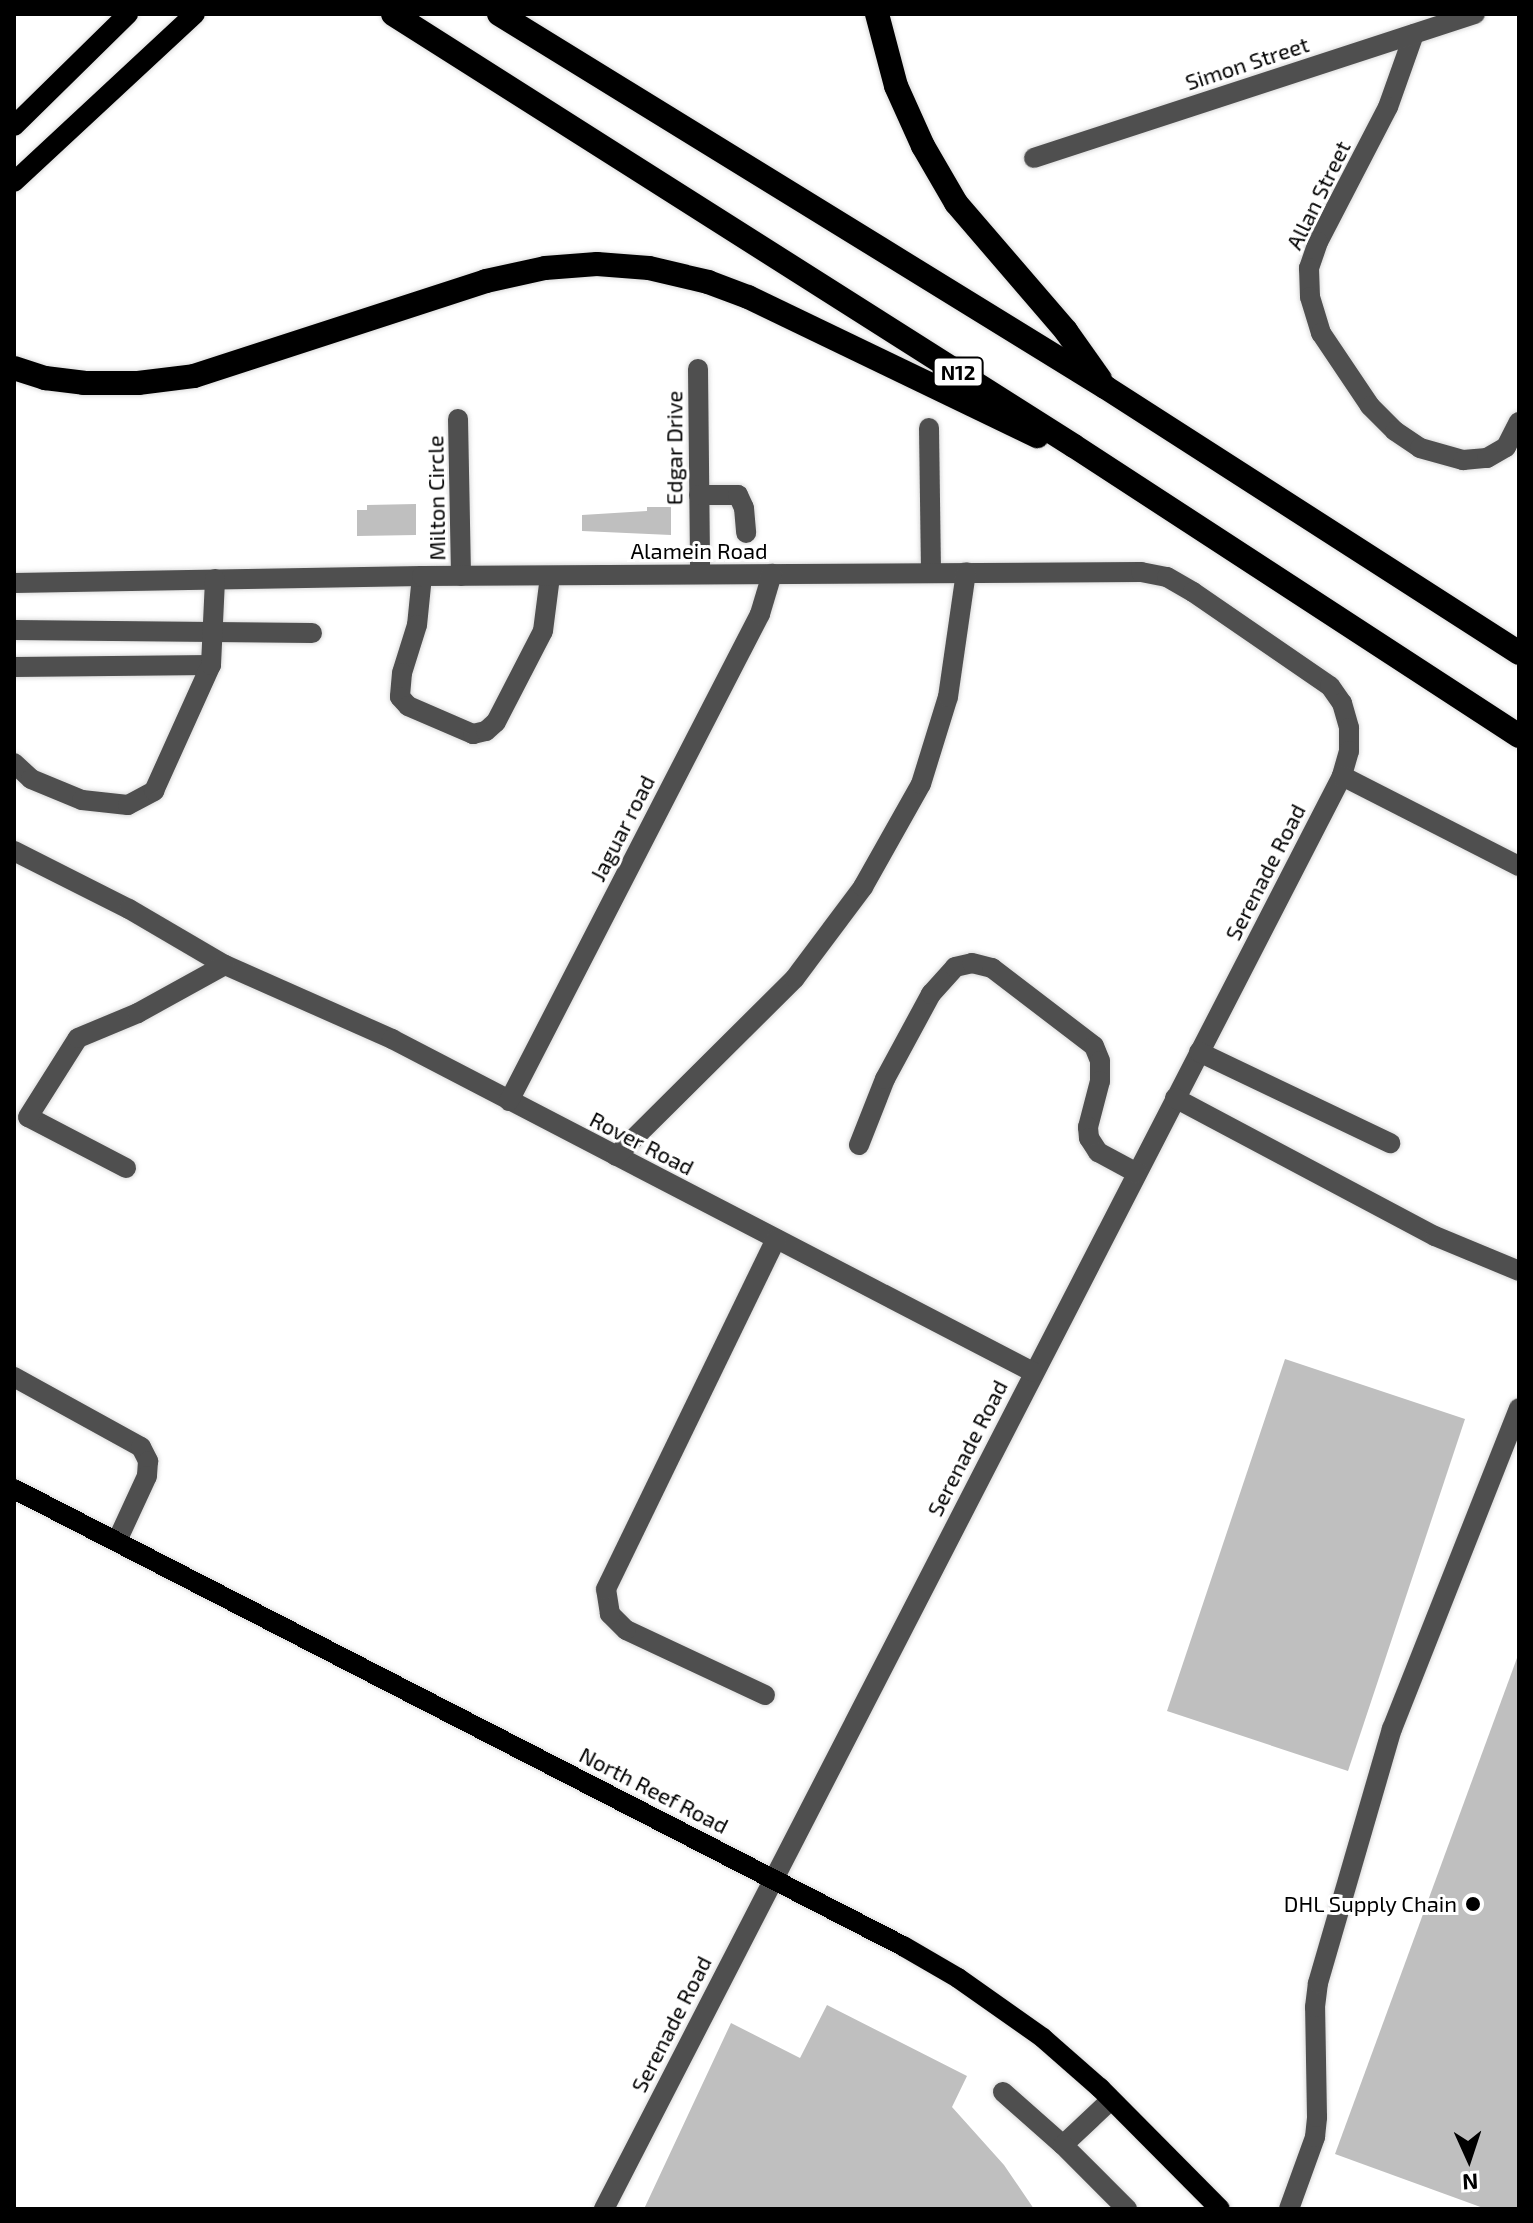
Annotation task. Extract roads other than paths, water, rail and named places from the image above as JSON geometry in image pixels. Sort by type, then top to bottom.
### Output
[{"type":"highway","name":"N12","points":[[393,14],[1074,446],[1519,736]]},
{"type":"highway","points":[[499,14],[1105,387],[1519,653]]},
{"type":"highway","points":[[877,14],[896,86],[923,146],[956,203],[1066,331],[1105,387]]},
{"type":"highway","points":[[14,368],[45,378],[84,383],[138,383],[194,376],[486,281],[545,268],[597,264],[636,267],[708,282],[748,297],[1020,430],[1074,446]]},
{"type":"main road","points":[[14,126],[128,14]]},
{"type":"main road","points":[[14,182],[193,16]]},
{"type":"main road","name":"North Reef Road","points":[[14,1489],[772,1877],[958,1978],[1043,2038],[1111,2100],[1220,2209]]},
{"type":"street","name":"Simon Street","points":[[1034,158],[1475,14]]},
{"type":"street","name":"Allan Street","points":[[1414,34],[1388,107],[1318,242],[1309,268],[1310,297],[1321,333],[1370,406],[1395,431],[1420,448],[1463,460],[1487,458],[1506,447],[1519,422]]},
{"type":"street","name":"Edgar Drive","points":[[698,369],[700,574]]},
{"type":"street","name":"Milton Circle","points":[[458,419],[461,576]]},
{"type":"street","points":[[929,428],[931,572]]},
{"type":"street","points":[[699,495],[738,495],[744,508],[746,533]]},
{"type":"street","points":[[616,1156],[795,978],[863,887],[921,784],[948,697],[966,572]]},
{"type":"street","name":"Alamein Road","points":[[14,583],[422,576],[1141,572],[1167,577],[1330,686],[1342,703]]},
{"type":"street","name":"Jaguar road","points":[[509,1101],[760,614],[772,574]]},
{"type":"street","points":[[422,576],[417,625],[402,673],[400,697],[408,706],[473,734],[486,731],[496,722],[543,631],[550,576]]},
{"type":"street","points":[[14,763],[31,779],[82,800],[128,805],[154,791],[211,665],[215,579]]},
{"type":"street","points":[[14,630],[312,633]]},
{"type":"street","points":[[14,667],[211,665]]},
{"type":"street","name":"Serenade Road","points":[[604,2209],[772,1877],[1342,776],[1349,751],[1349,728],[1342,703]]},
{"type":"street","points":[[1342,776],[1519,866]]},
{"type":"street","name":"Rover Road","points":[[14,851],[129,909],[225,965],[392,1039],[1033,1372]]},
{"type":"street","points":[[859,1145],[885,1079],[931,994],[955,967],[972,963],[992,968],[1094,1046],[1100,1061],[1100,1081],[1088,1127],[1089,1138],[1098,1152],[1137,1173]]},
{"type":"street","points":[[126,1168],[21,1114],[78,1038],[138,1013],[225,965]]},
{"type":"street","points":[[1199,1052],[1390,1143]]},
{"type":"street","points":[[1175,1098],[1435,1236],[1519,1271]]},
{"type":"street","points":[[765,1695],[626,1630],[610,1614],[606,1589],[776,1239]]},
{"type":"street","points":[[14,1377],[141,1447],[148,1461],[147,1476],[117,1541]]},
{"type":"street","points":[[1289,2209],[1315,2137],[1315,2007],[1327,1953],[1392,1729],[1519,1408]]},
{"type":"street","points":[[1003,2092],[1063,2145],[1127,2209]]},
{"type":"street","points":[[1063,2145],[1111,2100]]},
{"type":"place","name":"DHL Supply Chain","points":[[1473,1904]]}]
